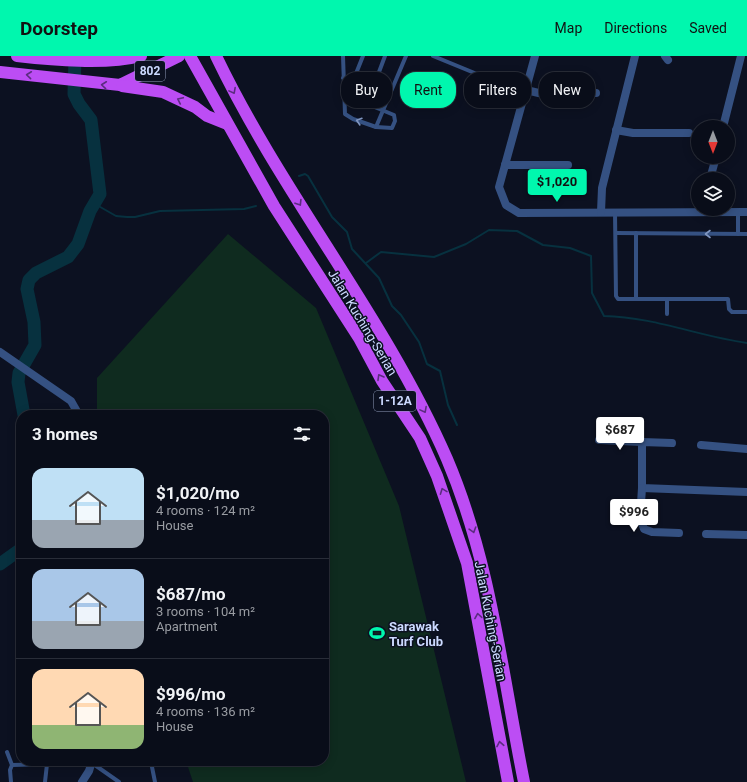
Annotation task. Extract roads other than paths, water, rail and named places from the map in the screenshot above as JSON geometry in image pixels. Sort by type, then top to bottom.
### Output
[{"type":"highway","name":"802","points":[[17,56],[92,60],[125,59],[141,56]]},
{"type":"highway","name":"802","points":[[0,72],[87,83],[120,85],[179,56]]},
{"type":"highway","name":"Jalan Kuching-Serian","points":[[190,56],[274,206],[358,338],[382,381],[420,438],[437,476],[467,563],[508,782]]},
{"type":"highway","name":"Jalan Kuching-Serian","points":[[216,56],[244,112],[408,381],[447,459],[471,523],[483,566],[505,671],[524,782]]},
{"type":"highway","points":[[222,70],[225,56]]},
{"type":"highway","points":[[120,85],[163,92],[195,107],[207,116],[227,124]]},
{"type":"street","points":[[531,72],[535,56]]},
{"type":"street","points":[[601,212],[602,188],[635,56]]},
{"type":"street","points":[[725,120],[741,56]]},
{"type":"street","points":[[531,91],[543,94],[596,93]]},
{"type":"street","points":[[521,108],[499,187],[506,205],[519,213],[691,211]]},
{"type":"street","points":[[616,130],[633,133],[689,133]]},
{"type":"street","points":[[505,165],[568,165]]},
{"type":"street","points":[[735,212],[747,212]]},
{"type":"street","points":[[3,354],[71,401],[76,410]]},
{"type":"street","points":[[599,440],[672,443]]},
{"type":"street","points":[[642,442],[642,488],[640,518],[644,529],[652,532],[679,533]]},
{"type":"street","points":[[701,445],[747,448]]},
{"type":"street","points":[[642,488],[747,492]]},
{"type":"street","points":[[706,534],[747,535]]},
{"type":"street","points":[[82,782],[90,766]]},
{"type":"lane","points":[[343,56],[343,72]]},
{"type":"lane","points":[[357,72],[363,56]]},
{"type":"lane","points":[[379,72],[385,56]]},
{"type":"lane","points":[[392,89],[406,56]]},
{"type":"lane","points":[[432,56],[472,72]]},
{"type":"lane","points":[[345,108],[346,116],[376,127],[392,128],[395,121],[394,115],[378,108]]},
{"type":"lane","points":[[376,127],[383,110]]},
{"type":"lane","points":[[615,212],[616,296],[618,299],[728,299],[729,309],[732,312],[747,312]]},
{"type":"lane","points":[[738,212],[738,234]]},
{"type":"lane","points":[[616,233],[747,234]]},
{"type":"lane","points":[[636,233],[636,299]]},
{"type":"lane","points":[[667,299],[667,314]]},
{"type":"lane","points":[[7,752],[12,765],[10,770],[11,782]]},
{"type":"lane","points":[[12,765],[16,765]]},
{"type":"lane","points":[[45,782],[49,766]]},
{"type":"lane","points":[[97,766],[119,782]]},
{"type":"lane","points":[[152,766],[154,782]]},
{"type":"waterway","points":[[23,410],[18,382],[19,373],[35,345],[34,322],[27,289],[29,280],[36,273],[68,257],[78,244],[90,211],[100,194],[91,120],[79,104],[74,94],[75,56]]},
{"type":"waterway","points":[[299,176],[305,174],[308,176],[332,217],[347,232],[352,249],[379,278],[392,306],[401,315],[419,342],[427,364],[440,371],[448,405],[457,425]]},
{"type":"waterway","points":[[95,204],[116,216],[127,217],[135,217],[160,211],[244,209],[256,206]]},
{"type":"waterway","points":[[366,263],[381,252],[434,257],[466,244],[489,230],[517,231],[543,245],[570,248],[591,256],[592,293],[604,316],[622,317],[658,323],[747,343]]},
{"type":"waterway","points":[[0,564],[16,553]]},
{"type":"place","name":"Sarawak Turf Club","points":[[377,633]]}]
